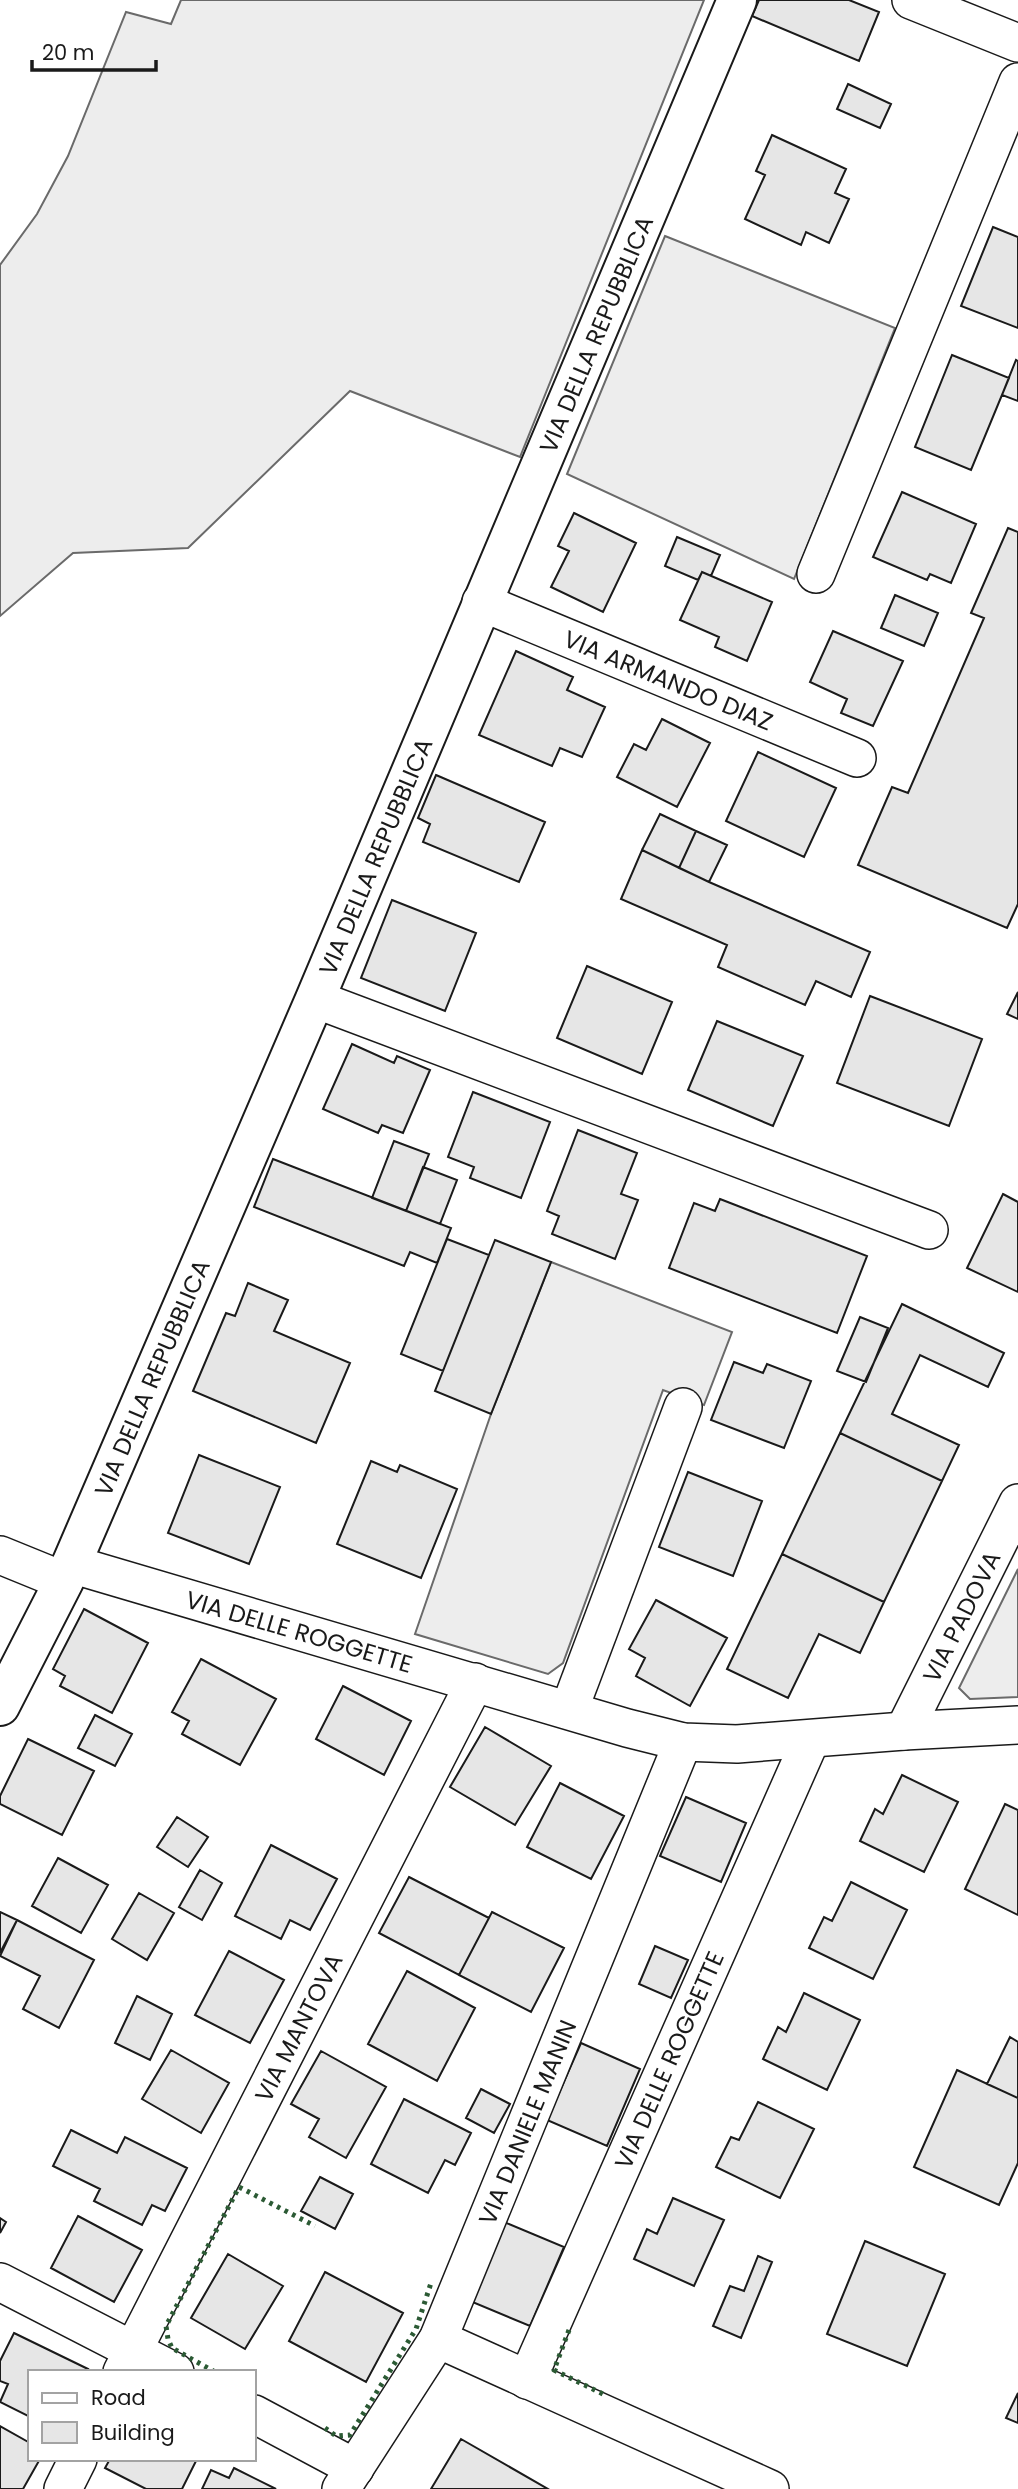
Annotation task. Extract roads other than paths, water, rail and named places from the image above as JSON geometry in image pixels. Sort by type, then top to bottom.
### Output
[{"type":"street","name":"VIA DELLA REPUBBLICA","points":[[0,1706],[67,1572],[315,999],[737,0]]},
{"type":"street","points":[[911,0],[1018,43]]},
{"type":"street","points":[[816,574],[1018,82]]},
{"type":"street","name":"VIA ARMANDO DIAZ","points":[[481,603],[857,758]]},
{"type":"street","points":[[315,999],[929,1230]]},
{"type":"street","points":[[569,1710],[683,1407]]},
{"type":"street","name":"VIA PADOVA","points":[[904,1731],[1018,1503]]},
{"type":"street","name":"VIA DELLE ROGGETTE","points":[[0,1555],[475,1682],[683,1742],[737,1744],[1018,1725]]},
{"type":"street","name":"VIA MANTOVA","points":[[127,2360],[475,1682]]},
{"type":"street","name":"VIA DELLE ROGGETTE","points":[[527,2380],[811,1740]]},
{"type":"street","name":"VIA DANIELE MANIN","points":[[348,2479],[438,2339],[683,1742]]},
{"type":"street","points":[[0,2282],[127,2360],[167,2370]]},
{"type":"street","points":[[438,2339],[770,2489]]},
{"type":"street","points":[[256,2415],[348,2479]]},
{"type":"street","points":[[63,2489],[77,2461]]}]
